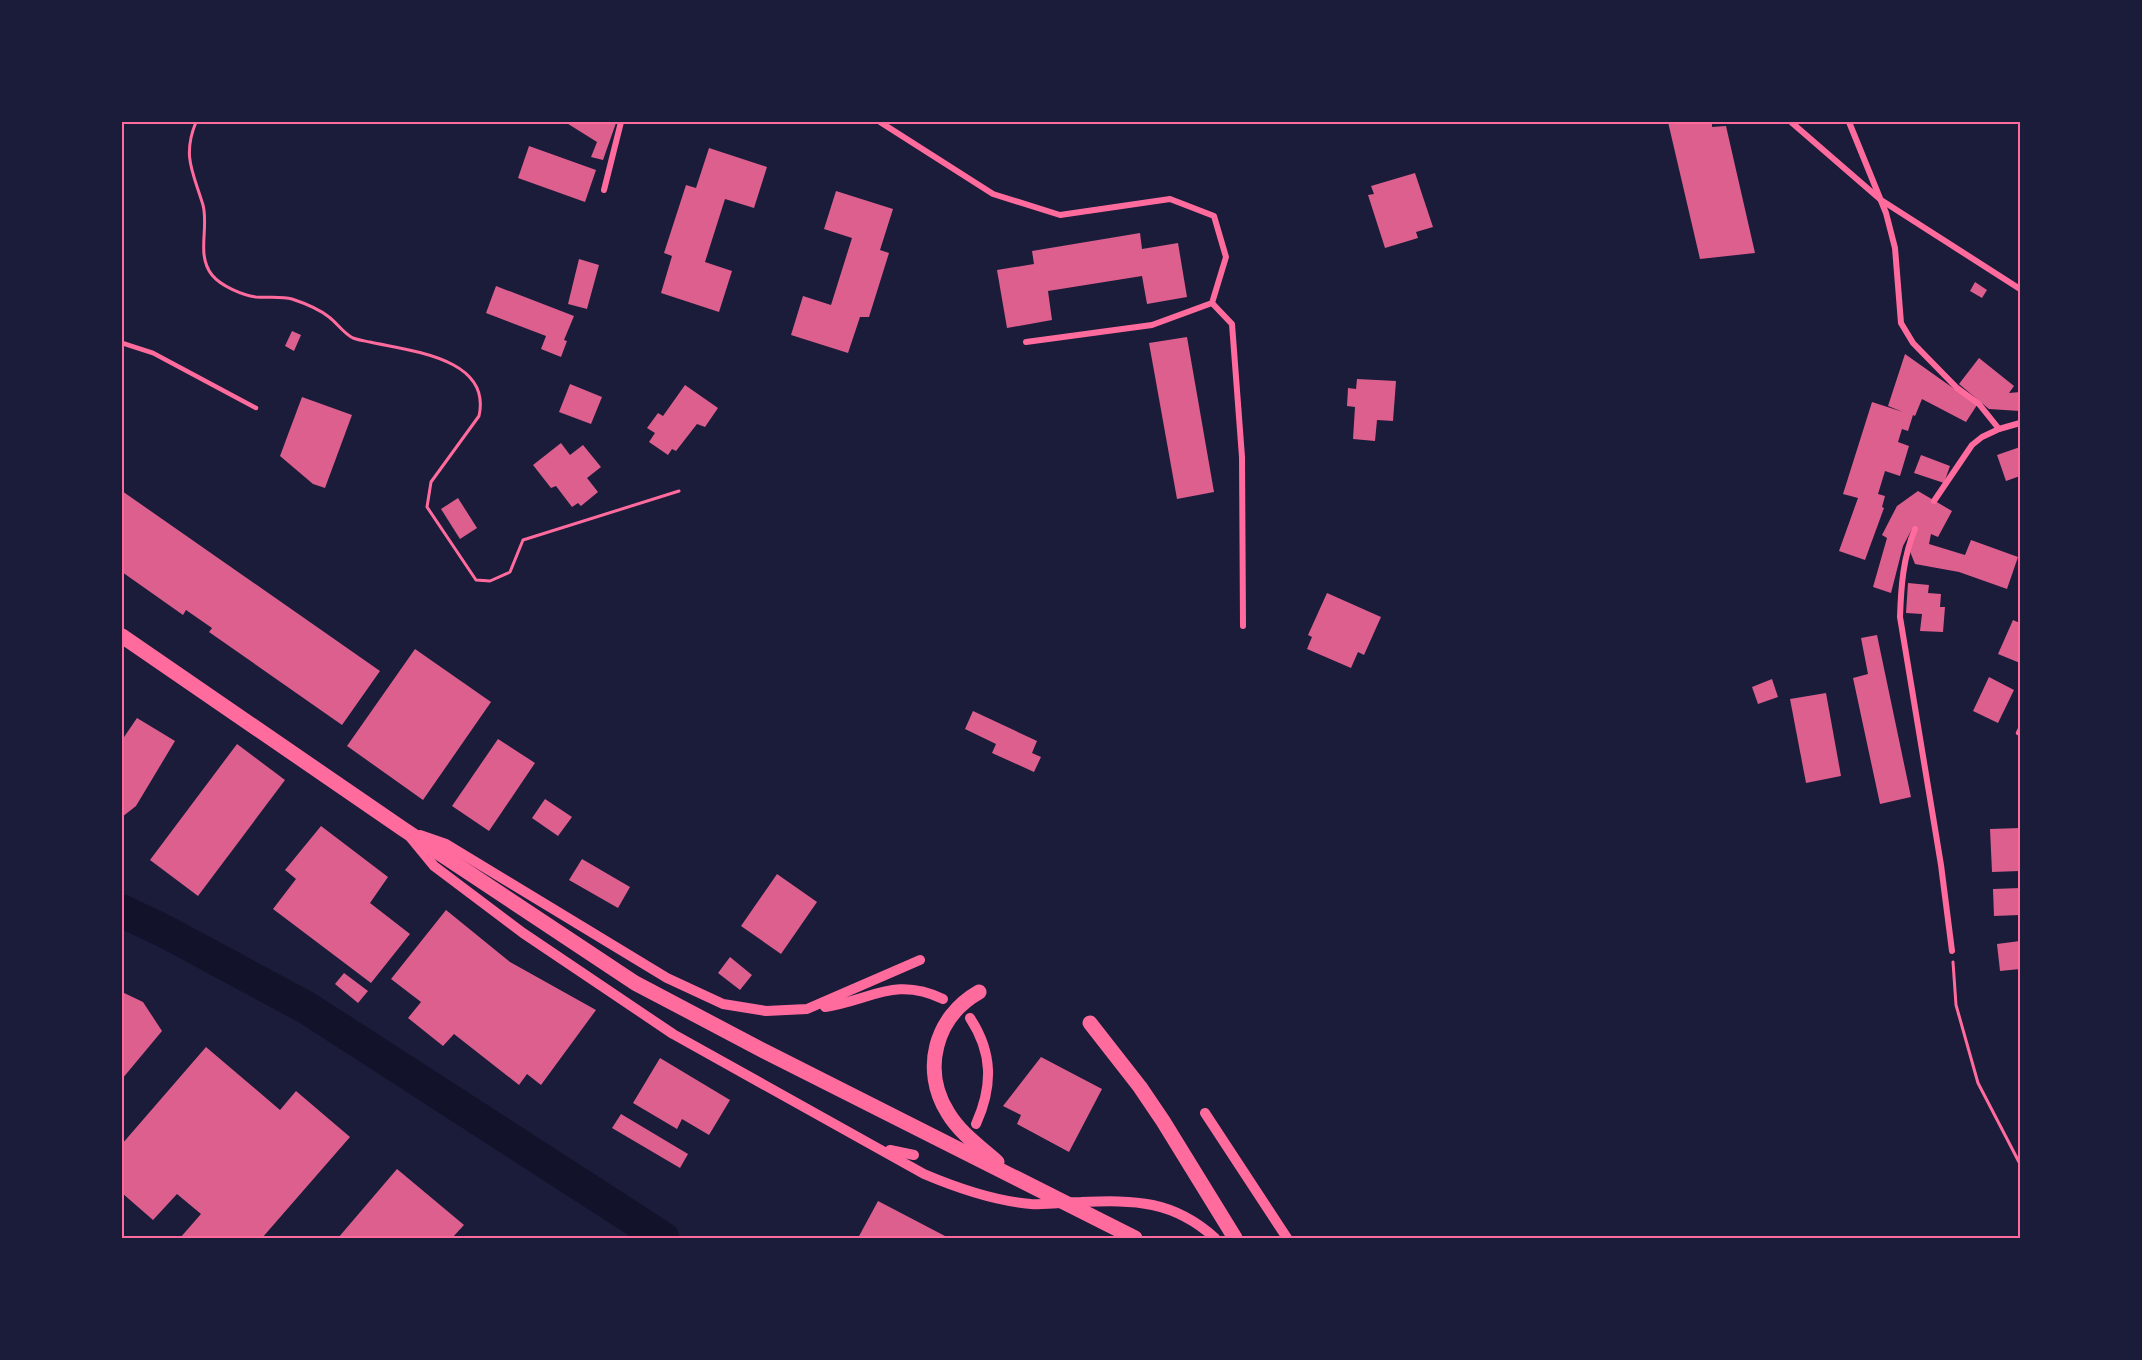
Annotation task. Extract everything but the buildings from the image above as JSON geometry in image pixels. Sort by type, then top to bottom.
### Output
[{"type":"main road","points":[[122,636],[403,829],[635,983],[1135,1239]]},
{"type":"main road","points":[[978,992],[954,1011],[940,1034],[933,1061],[936,1086],[948,1113],[959,1128],[1013,1176]]},
{"type":"main road","points":[[1090,1023],[1140,1087],[1163,1121],[1235,1239]]},
{"type":"street","points":[[604,190],[621,122]]},
{"type":"street","points":[[880,122],[993,194],[1060,215],[1170,199],[1214,216],[1226,257],[1212,303]]},
{"type":"street","points":[[1791,122],[1881,200],[2020,289]]},
{"type":"street","points":[[1849,122],[1886,213],[1895,248],[1901,323],[1913,343],[1950,381],[1979,404],[1999,429]]},
{"type":"street","points":[[1026,342],[1152,325],[1212,303]]},
{"type":"street","points":[[1212,303],[1232,324],[1242,457],[1243,626]]},
{"type":"street","points":[[1934,501],[1972,445],[1999,429],[2020,423]]},
{"type":"street","points":[[1915,529],[1908,545],[1903,573],[1900,617],[1941,865],[1952,951]]},
{"type":"street","points":[[403,829],[446,844],[642,964],[700,995],[723,1004],[766,1011],[807,1010],[904,988],[924,991],[944,999]]},
{"type":"street","points":[[403,829],[434,866],[523,933],[673,1034],[924,1174],[949,1185],[1030,1204],[1126,1201],[1152,1203],[1185,1217],[1215,1239]]},
{"type":"street","points":[[807,1010],[920,960]]},
{"type":"street","points":[[969,1018],[984,1045],[988,1075],[985,1105],[976,1124]]},
{"type":"street","points":[[1205,1113],[1287,1239]]},
{"type":"street","points":[[878,1147],[914,1155]]},
{"type":"lane","points":[[122,343],[153,353],[256,408]]},
{"type":"path","points":[[196,122],[190,135],[189,155],[192,175],[203,207],[204,261],[213,276],[226,286],[253,297],[289,298],[304,304],[328,316],[352,338],[448,360],[474,380],[482,404],[479,416],[431,482],[427,507],[476,580],[490,580],[510,572],[523,540],[679,491]]},
{"type":"path","points":[[1952,951],[1956,1005],[1978,1083],[2020,1164]]},
{"type":"waterway","points":[[122,911],[166,932],[307,1008],[663,1238]]},
{"type":"waterway","points":[[639,1238],[652,1232]]}]
